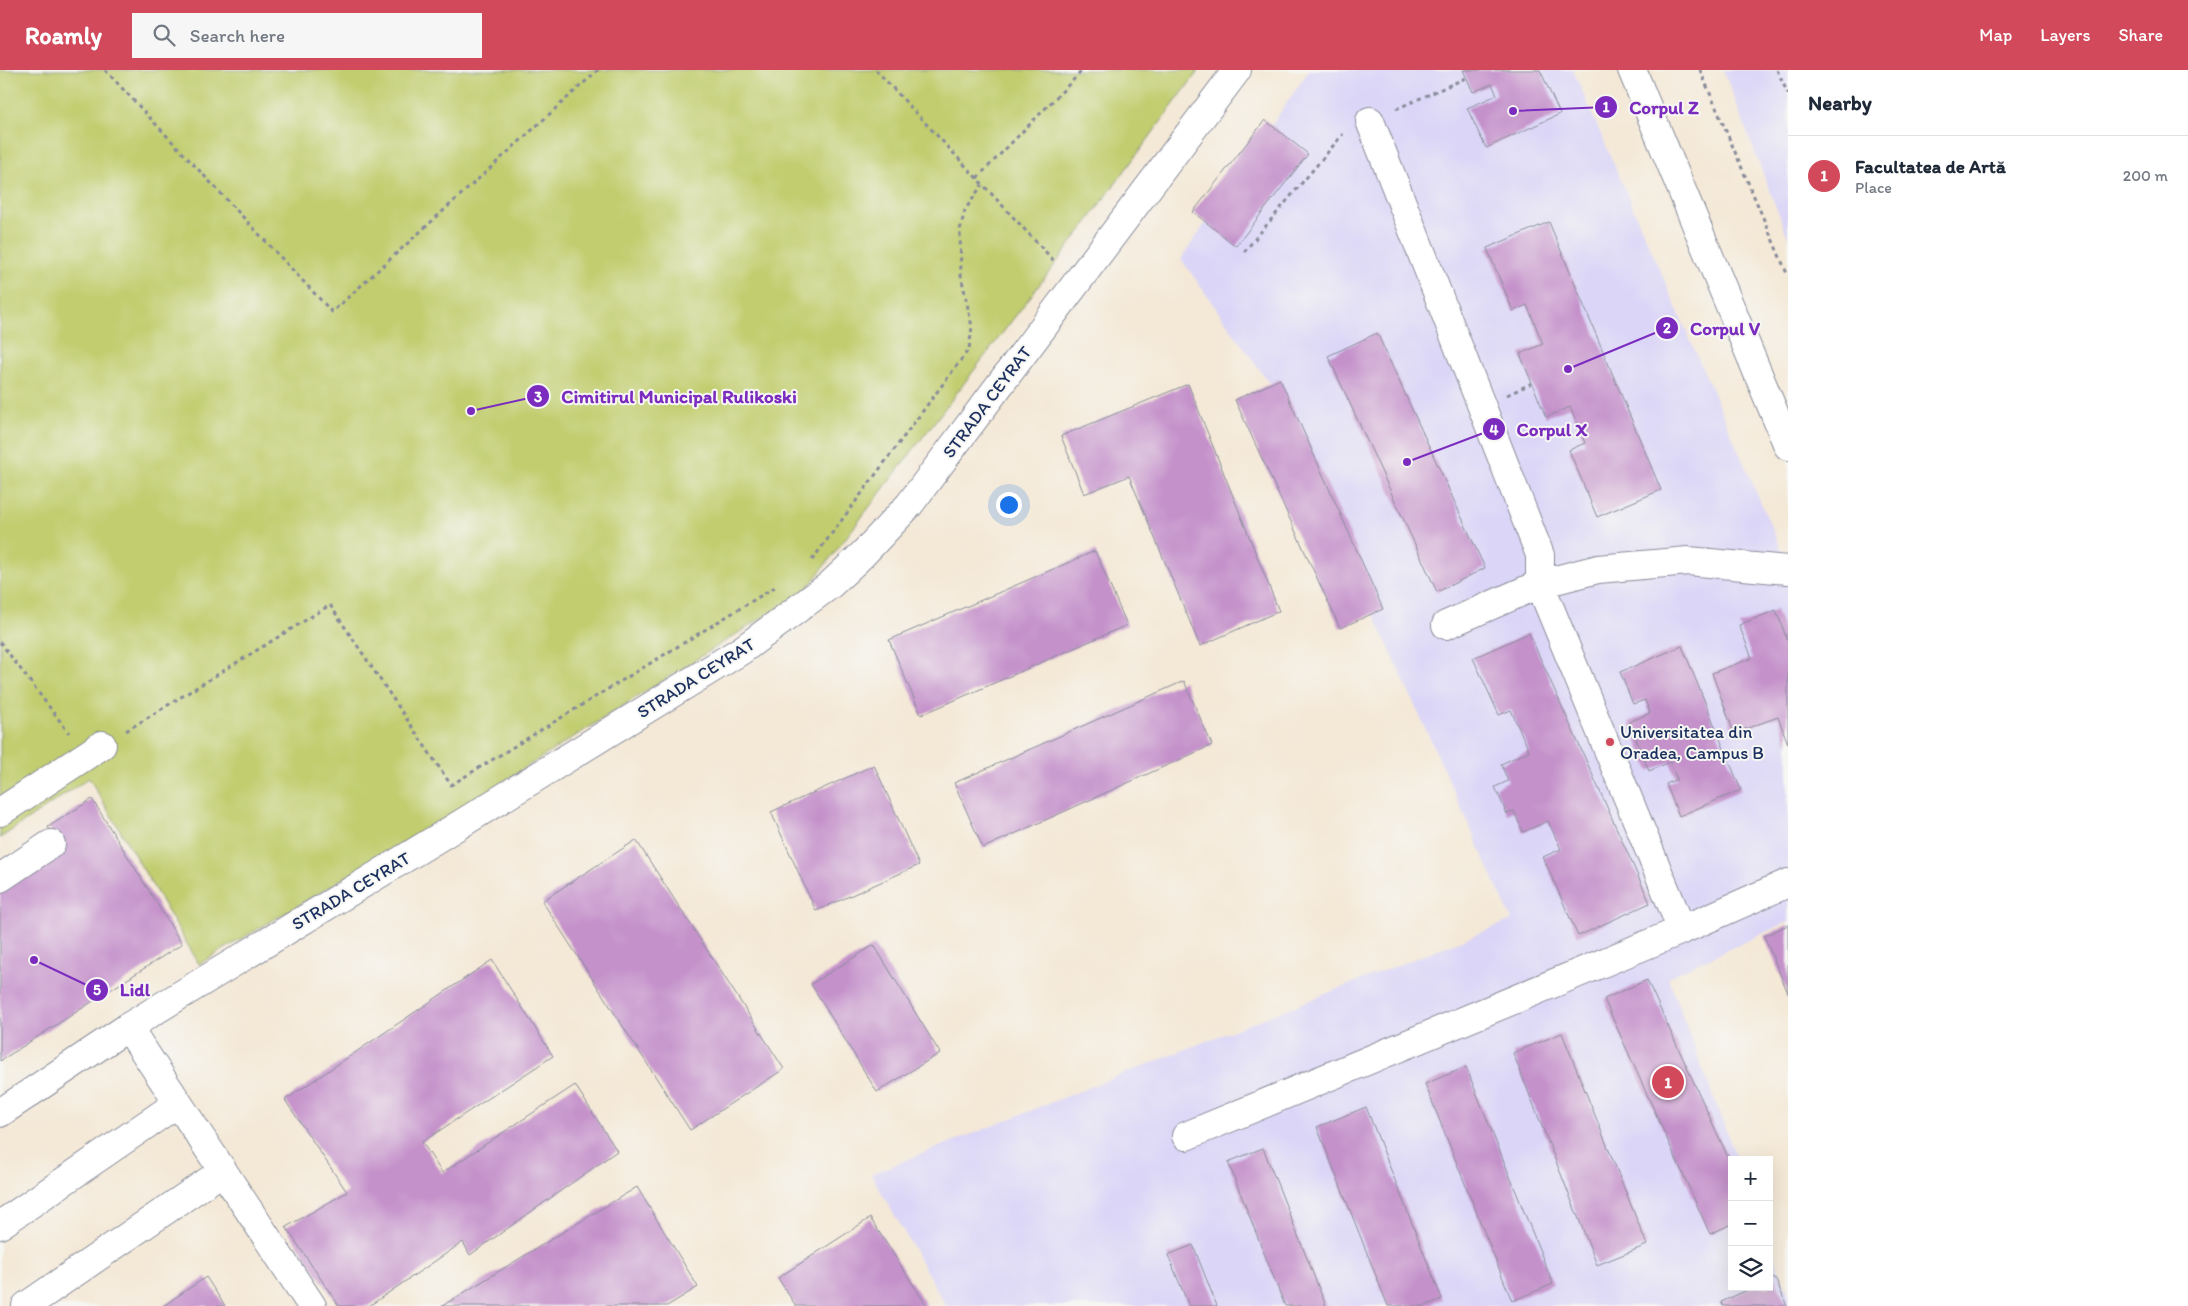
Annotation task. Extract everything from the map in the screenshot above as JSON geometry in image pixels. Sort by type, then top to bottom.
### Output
[{"type":"main road","name":"STRADA CEYRAT","points":[[0,1113],[128,1027],[452,830],[733,655],[823,591],[863,554],[909,505],[1002,384],[1075,282],[1237,70]]},
{"type":"main road","points":[[1632,70],[1788,446]]},
{"type":"main road","points":[[1370,121],[1540,555],[1540,584],[1682,930]]},
{"type":"main road","points":[[1446,625],[1540,584],[1598,569],[1688,561],[1788,570]]},
{"type":"main road","points":[[0,812],[94,750]]},
{"type":"main road","points":[[0,878],[51,844]]},
{"type":"main road","points":[[1186,1136],[1682,930],[1788,883]]},
{"type":"main road","points":[[128,1027],[312,1306]]},
{"type":"main road","points":[[0,1225],[178,1103]]},
{"type":"main road","points":[[26,1306],[223,1171]]},
{"type":"path","points":[[105,70],[332,312],[598,70]]},
{"type":"path","points":[[876,70],[1075,282]]},
{"type":"path","points":[[977,178],[1083,70]]},
{"type":"path","points":[[1700,70],[1788,276]]},
{"type":"path","points":[[1777,70],[1788,94]]},
{"type":"path","points":[[1244,252],[1346,131],[1466,78]]},
{"type":"path","points":[[811,561],[969,349],[972,327],[961,275],[960,230],[964,210],[982,184]]},
{"type":"path","points":[[0,642],[94,750],[330,605],[451,785],[780,584]]},
{"type":"shaded area","name":"Universitatea din Oradea, Campus B","points":[[1309,70],[1573,70],[1788,565],[1788,922],[1668,977],[1735,1156],[1728,1156],[1728,1291],[1773,1291],[1773,1254],[1788,1293],[1788,1306],[946,1306],[871,1174],[1512,920],[1269,383],[1181,259]]},
{"type":"shaded area","points":[[1723,70],[1788,70],[1788,238]]},
{"type":"green space","points":[[0,70],[1199,70],[1079,233],[806,590],[449,816],[199,964],[89,778],[0,838]]},
{"type":"building","points":[[1463,70],[1540,70],[1560,114],[1486,148],[1467,108],[1497,95],[1492,84],[1473,92]]},
{"type":"building","points":[[1265,120],[1308,154],[1236,246],[1193,212]]},
{"type":"building","points":[[1549,222],[1661,490],[1597,517],[1569,450],[1585,443],[1570,407],[1546,417],[1520,354],[1543,344],[1527,305],[1513,311],[1487,248]]},
{"type":"building","points":[[1377,333],[1485,568],[1437,592],[1328,356]]},
{"type":"building","points":[[1280,379],[1383,609],[1340,628],[1235,400]]},
{"type":"building","points":[[1188,384],[1279,611],[1200,646],[1129,476],[1084,494],[1061,436]]},
{"type":"building","points":[[1095,551],[1127,625],[921,715],[889,640]]},
{"type":"building","points":[[1776,610],[1788,642],[1788,744],[1778,717],[1734,733],[1712,673],[1752,658],[1739,625]]},
{"type":"building","points":[[1529,633],[1650,903],[1578,936],[1543,857],[1561,849],[1548,821],[1523,832],[1514,811],[1507,814],[1495,787],[1508,781],[1501,764],[1529,751],[1511,710],[1499,715],[1473,658]]},
{"type":"building","points":[[1682,646],[1741,790],[1679,816],[1666,784],[1677,779],[1670,762],[1649,771],[1629,722],[1650,713],[1645,700],[1633,704],[1620,672]]},
{"type":"building","points":[[1184,681],[1212,745],[983,848],[954,783]]},
{"type":"building","points":[[874,765],[919,865],[816,911],[771,812]]},
{"type":"building","points":[[92,799],[182,944],[0,1061],[0,892],[63,852],[48,827]]},
{"type":"building","points":[[636,840],[784,1069],[690,1130],[542,901]]},
{"type":"building","points":[[1788,925],[1788,993],[1764,936]]},
{"type":"building","points":[[874,945],[940,1053],[877,1092],[811,984]]},
{"type":"building","points":[[492,960],[553,1056],[422,1142],[442,1173],[575,1085],[617,1151],[470,1255],[463,1242],[369,1306],[339,1306],[286,1227],[347,1192],[285,1100]]},
{"type":"building","points":[[1647,980],[1728,1157],[1728,1226],[1710,1234],[1604,999]]},
{"type":"building","points":[[1562,1033],[1647,1245],[1597,1265],[1513,1053]]},
{"type":"building","points":[[1466,1067],[1553,1284],[1512,1301],[1425,1084]]},
{"type":"building","points":[[1366,1107],[1442,1299],[1425,1306],[1388,1306],[1317,1127]]},
{"type":"building","points":[[1263,1148],[1326,1306],[1285,1306],[1228,1162]]},
{"type":"building","points":[[637,1187],[698,1287],[667,1306],[442,1306]]},
{"type":"building","points":[[870,1218],[927,1306],[796,1306],[778,1278]]},
{"type":"building","points":[[1193,1245],[1217,1306],[1189,1306],[1168,1255]]},
{"type":"building","points":[[206,1277],[225,1306],[163,1306]]},
{"type":"building","points":[[1775,1278],[1787,1306],[1723,1306],[1721,1302],[1745,1291],[1773,1291],[1773,1279]]},
{"type":"place","name":"Corpul Z","points":[[1513,111]]},
{"type":"place","name":"Corpul V","points":[[1568,369]]},
{"type":"place","name":"Cimitirul Municipal Rulikoski","points":[[471,411]]},
{"type":"place","name":"Corpul X","points":[[1407,462]]},
{"type":"place","name":"Universitatea din Oradea, Campus B","points":[[1610,742]]},
{"type":"place","name":"Lidl","points":[[34,960]]},
{"type":"place","name":"Facultatea de Artă","points":[[1668,1082]]}]
